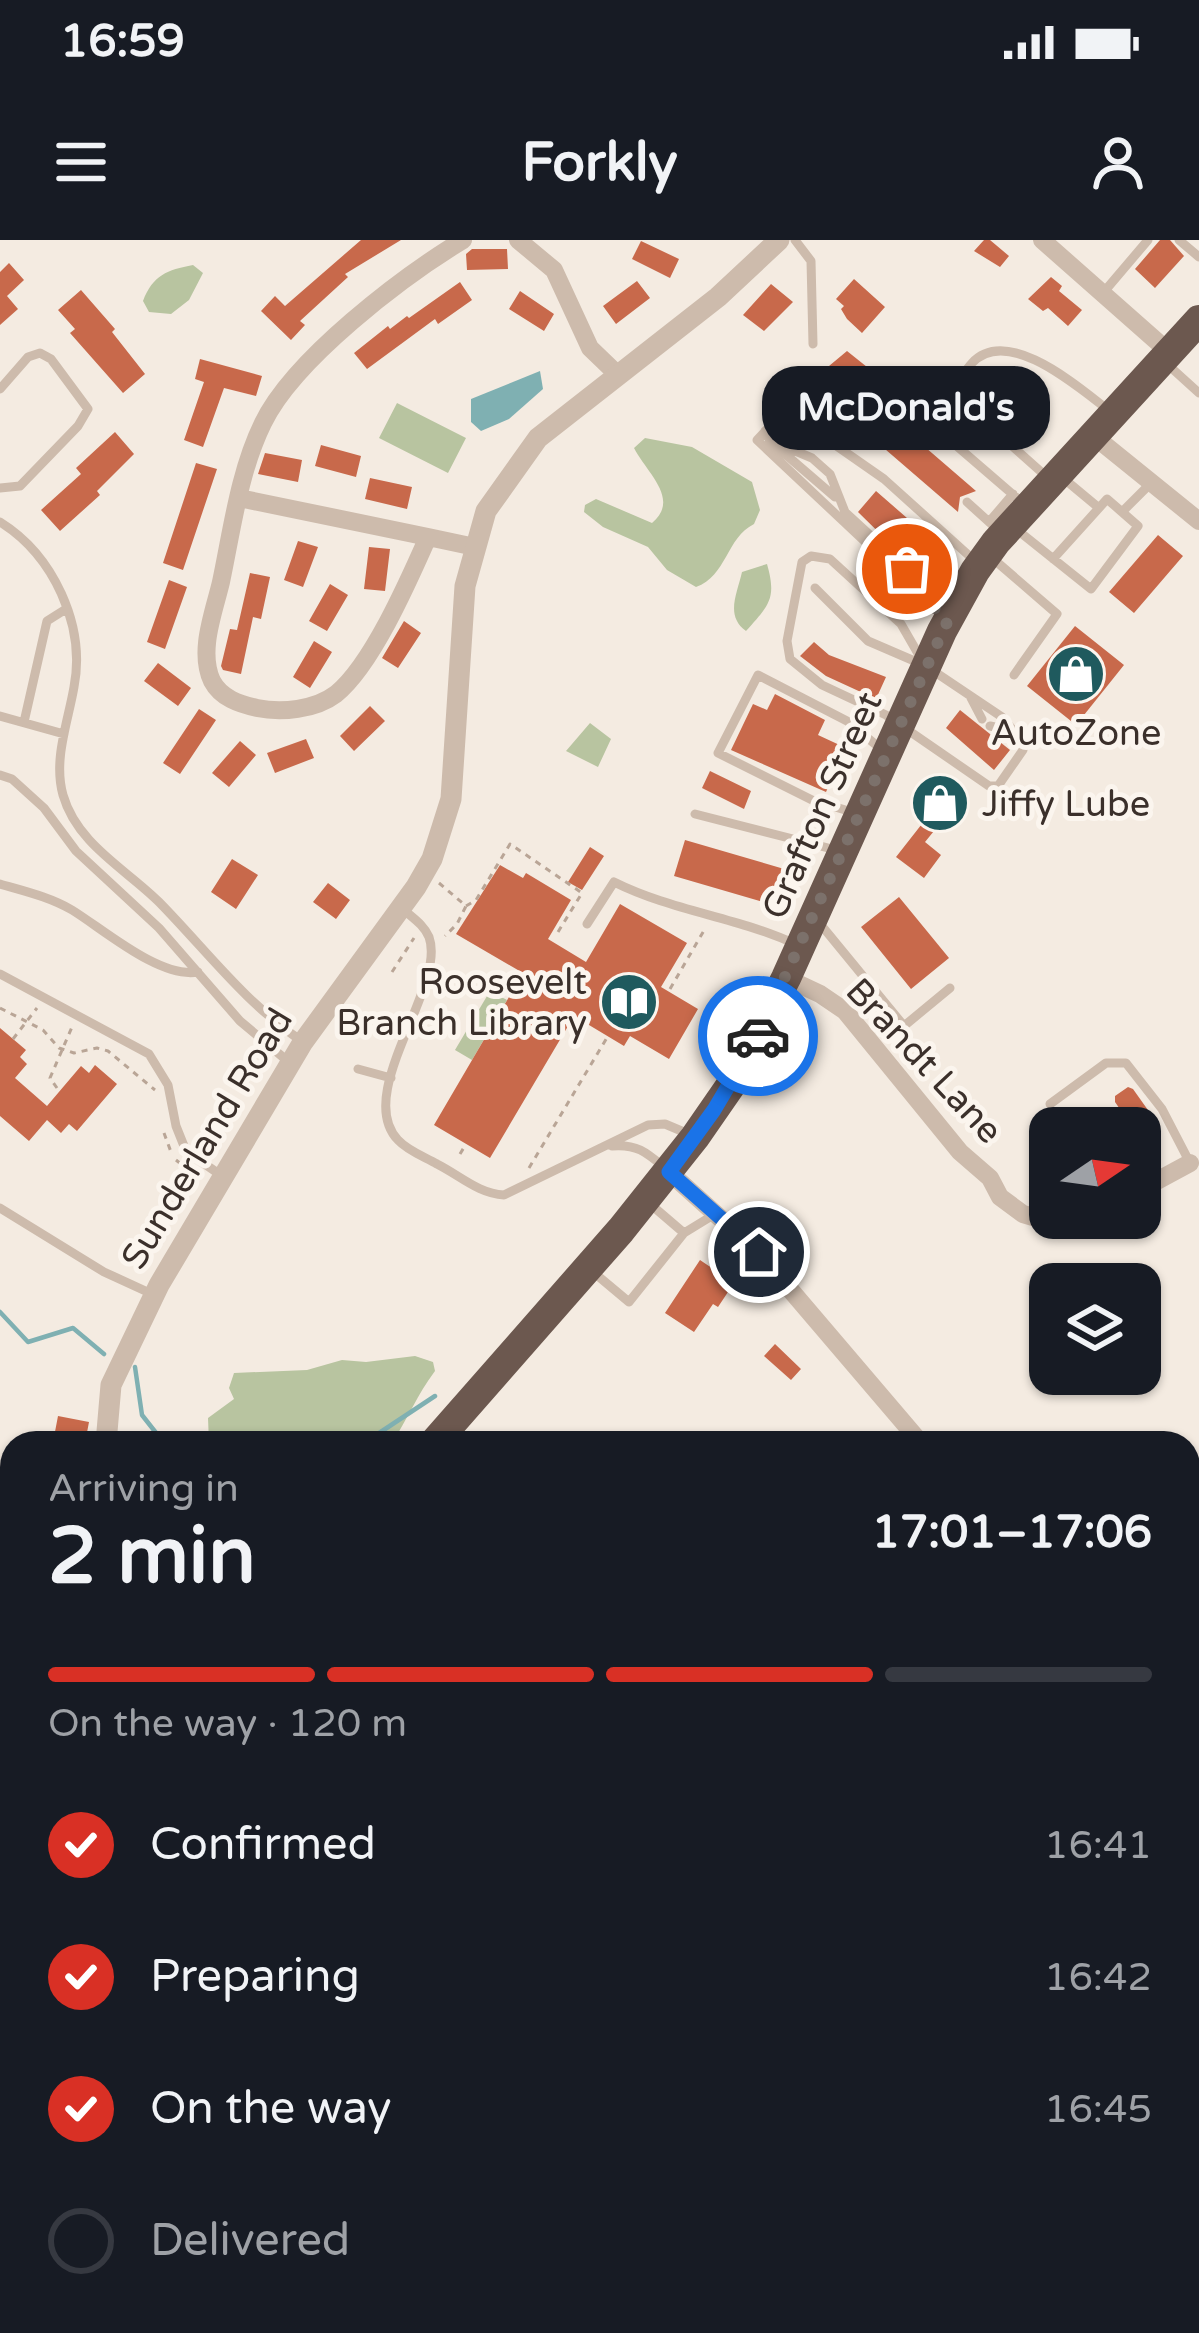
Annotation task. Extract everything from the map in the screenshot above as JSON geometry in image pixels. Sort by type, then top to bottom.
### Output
[{"type":"highway","name":"Grafton Street","points":[[445,1431],[669,1172],[730,1085],[786,978],[948,620],[1002,529],[1181,346]]},
{"type":"street","points":[[428,537],[407,585],[339,692],[284,711],[241,704],[218,690],[207,658],[239,498],[261,426],[275,401],[335,337],[464,240]]},
{"type":"street","points":[[518,240],[554,270],[590,348],[617,374]]},
{"type":"street","name":"Sunderland Road","points":[[107,1431],[111,1385],[154,1295],[302,1042],[431,859],[451,799],[465,586],[486,511],[538,438],[737,282],[778,240]]},
{"type":"street","points":[[1042,240],[1103,293],[1181,346]]},
{"type":"street","points":[[1104,426],[1151,482],[1199,521]]},
{"type":"street","points":[[239,498],[476,547]]},
{"type":"street","name":"Brandt Lane","points":[[786,978],[844,1011],[961,1153],[990,1178],[1000,1197],[1029,1216]]},
{"type":"street","points":[[1161,1179],[1190,1163]]},
{"type":"street","points":[[669,1172],[759,1252],[911,1431]]},
{"type":"lane","points":[[795,240],[811,261],[813,344]]},
{"type":"lane","points":[[1103,293],[1148,240]]},
{"type":"lane","points":[[1179,240],[1199,257]]},
{"type":"lane","points":[[1181,346],[1199,393]]},
{"type":"lane","points":[[1099,508],[956,396],[956,385],[982,352],[991,350],[1047,365],[1104,426]]},
{"type":"lane","points":[[0,389],[28,357],[40,353],[51,359],[88,409],[78,426],[20,486],[0,488]]},
{"type":"lane","points":[[887,432],[883,415],[887,407],[908,404],[1002,529],[1057,614],[1014,675]]},
{"type":"lane","points":[[948,620],[757,440],[785,410],[884,478],[1002,529],[1053,559],[1091,590],[1138,526],[1107,499],[1053,559]]},
{"type":"lane","points":[[767,429],[830,473],[838,500],[860,528],[907,569],[912,587]]},
{"type":"lane","points":[[1122,512],[1151,482]]},
{"type":"lane","points":[[967,502],[1002,529]]},
{"type":"lane","points":[[0,522],[34,550],[51,573],[67,609],[77,658],[64,734],[62,788],[74,820],[89,841],[159,902],[243,997],[302,1042]]},
{"type":"lane","points":[[892,738],[790,659],[787,641],[802,562],[811,556],[830,559],[901,624],[926,666]]},
{"type":"lane","points":[[814,588],[868,641],[926,666],[1003,717],[1023,749],[998,786],[989,787],[758,675],[718,753],[812,800],[858,814]]},
{"type":"lane","points":[[24,722],[46,625],[53,614],[67,609]]},
{"type":"lane","points":[[969,694],[986,723],[1014,731]]},
{"type":"lane","points":[[0,716],[64,734]]},
{"type":"lane","points":[[0,775],[37,801],[76,851],[139,908],[240,1021],[290,1063]]},
{"type":"lane","points":[[37,801],[62,788]]},
{"type":"lane","points":[[695,814],[841,852]]},
{"type":"lane","points":[[587,924],[614,882],[645,897],[745,923],[800,947]]},
{"type":"lane","points":[[0,884],[71,910],[126,947],[174,969],[198,972],[211,960]]},
{"type":"lane","points":[[400,908],[421,924],[430,945],[428,969],[386,1104],[394,1138],[491,1194],[509,1194],[648,1125],[665,1124],[695,1137]]},
{"type":"lane","points":[[814,916],[904,1026],[950,988]]},
{"type":"lane","points":[[0,974],[149,1054],[167,1085],[186,1151],[223,1176]]},
{"type":"lane","points":[[1050,1104],[1106,1063],[1126,1063],[1162,1109],[1190,1163]]},
{"type":"lane","points":[[358,1069],[391,1078]]},
{"type":"lane","points":[[608,1147],[631,1144],[669,1172]]},
{"type":"lane","points":[[645,1200],[684,1233]]},
{"type":"lane","points":[[0,1208],[104,1272],[154,1295]]},
{"type":"lane","points":[[589,1268],[629,1302],[684,1233],[715,1214]]},
{"type":"path","points":[[445,936],[466,906],[476,900],[510,844],[582,893],[558,932]]},
{"type":"path","points":[[437,882],[466,906]]},
{"type":"path","points":[[670,989],[713,914]]},
{"type":"path","points":[[392,972],[415,936]]},
{"type":"path","points":[[0,1008],[62,1049],[108,1051],[159,1095]]},
{"type":"path","points":[[13,1039],[33,1016]]},
{"type":"path","points":[[526,1173],[608,1036]]},
{"type":"path","points":[[57,1088],[50,1078],[68,1038]]},
{"type":"path","points":[[161,1125],[178,1164],[194,1174]]},
{"type":"path","points":[[460,1154],[466,1144]]},
{"type":"green space","points":[[193,265],[203,273],[189,300],[171,314],[149,312],[143,301],[156,280]]},
{"type":"green space","points":[[397,403],[466,438],[448,473],[379,438]]},
{"type":"green space","points":[[645,438],[692,447],[752,482],[760,510],[754,524],[737,538],[714,574],[696,587],[667,570],[648,547],[603,527],[584,512],[585,505],[596,499],[652,523],[660,514],[662,495],[634,448]]},
{"type":"green space","points":[[767,564],[769,601],[746,631],[734,612],[742,572]]},
{"type":"green space","points":[[590,723],[611,739],[598,767],[566,751]]},
{"type":"green space","points":[[490,991],[507,1000],[472,1060],[455,1050]]},
{"type":"green space","points":[[415,1356],[433,1362],[435,1371],[399,1431],[209,1431],[208,1418],[234,1399],[229,1388],[234,1373],[307,1370],[342,1360]]},
{"type":"water","points":[[540,371],[543,389],[509,419],[481,431],[471,422],[471,399]]},
{"type":"building","points":[[361,240],[401,240],[345,274],[348,277],[300,321],[305,325],[291,340],[261,311],[275,296],[285,306]]},
{"type":"building","points":[[984,240],[1009,256],[1000,267],[974,251]]},
{"type":"building","points":[[1160,240],[1170,240],[1184,256],[1155,288],[1135,269]]},
{"type":"building","points":[[641,241],[679,259],[670,278],[632,259]]},
{"type":"building","points":[[472,249],[507,249],[508,269],[467,270],[466,254]]},
{"type":"building","points":[[9,263],[24,280],[7,296],[18,309],[0,325],[0,272]]},
{"type":"building","points":[[1051,277],[1062,286],[1059,291],[1082,310],[1068,326],[1048,308],[1043,311],[1028,299]]},
{"type":"building","points":[[854,279],[885,307],[862,333],[836,299]]},
{"type":"building","points":[[637,281],[650,298],[616,324],[603,306]]},
{"type":"building","points":[[460,282],[472,300],[438,324],[435,319],[367,369],[354,353],[388,326],[409,318]]},
{"type":"building","points":[[771,284],[793,302],[764,331],[743,315]]},
{"type":"building","points":[[81,290],[145,374],[123,393],[70,333],[75,329],[58,310]]},
{"type":"building","points":[[520,291],[554,314],[544,331],[509,309]]},
{"type":"building","points":[[847,351],[867,367],[842,388],[823,371]]},
{"type":"building","points":[[200,359],[262,376],[256,396],[224,388],[203,447],[184,440],[204,382],[195,379]]},
{"type":"building","points":[[999,367],[1048,400],[1050,414],[1030,435],[979,389]]},
{"type":"building","points":[[896,422],[976,491],[960,497],[958,512],[878,443],[894,438]]},
{"type":"building","points":[[115,432],[134,454],[97,491],[100,495],[60,531],[41,510],[81,474],[76,468]]},
{"type":"building","points":[[321,445],[361,456],[356,477],[315,466]]},
{"type":"building","points":[[265,453],[302,460],[298,482],[258,474]]},
{"type":"building","points":[[196,463],[217,469],[183,570],[163,563]]},
{"type":"building","points":[[370,478],[412,487],[407,509],[365,499]]},
{"type":"building","points":[[876,491],[938,545],[916,569],[858,512]]},
{"type":"building","points":[[1158,535],[1183,556],[1134,613],[1109,592]]},
{"type":"building","points":[[298,541],[318,547],[303,587],[284,580]]},
{"type":"building","points":[[369,547],[390,549],[385,591],[364,589]]},
{"type":"building","points":[[250,573],[270,577],[261,619],[253,617],[241,674],[221,666],[230,629],[237,630]]},
{"type":"building","points":[[169,580],[187,587],[165,649],[147,642]]},
{"type":"building","points":[[330,584],[348,595],[327,631],[309,621]]},
{"type":"building","points":[[404,621],[421,633],[398,668],[382,658]]},
{"type":"building","points":[[1075,626],[1124,665],[1076,725],[1027,686]]},
{"type":"building","points":[[314,641],[332,652],[310,688],[293,677]]},
{"type":"building","points":[[814,642],[829,655],[886,677],[876,699],[826,676],[800,656]]},
{"type":"building","points":[[158,663],[191,688],[178,706],[144,681]]},
{"type":"building","points":[[775,694],[825,720],[818,735],[846,748],[826,792],[731,750],[753,704],[767,710]]},
{"type":"building","points":[[370,706],[385,721],[354,751],[340,736]]},
{"type":"building","points":[[199,709],[216,720],[180,774],[163,763]]},
{"type":"building","points":[[960,710],[1010,750],[994,770],[946,728]]},
{"type":"building","points":[[306,739],[314,758],[275,773],[267,753]]},
{"type":"building","points":[[240,741],[256,755],[229,787],[212,773]]},
{"type":"building","points":[[710,771],[751,791],[744,809],[702,788]]},
{"type":"building","points":[[944,776],[965,793],[925,842],[941,855],[924,878],[896,857],[925,820],[916,812]]},
{"type":"building","points":[[685,840],[791,871],[780,907],[674,876]]},
{"type":"building","points":[[590,847],[604,856],[582,890],[568,882]]},
{"type":"building","points":[[232,859],[258,875],[236,909],[211,892]]},
{"type":"building","points":[[500,865],[523,878],[526,873],[571,900],[548,939],[586,962],[620,904],[687,943],[661,987],[698,1009],[669,1059],[630,1036],[624,1046],[574,1016],[490,1158],[434,1125],[523,973],[456,934]]},
{"type":"building","points":[[328,883],[350,900],[336,919],[313,902]]},
{"type":"building","points":[[899,897],[949,958],[911,989],[861,927]]},
{"type":"building","points":[[0,1028],[26,1050],[20,1057],[27,1064],[15,1078],[47,1106],[81,1066],[89,1073],[95,1065],[117,1084],[77,1131],[69,1124],[61,1133],[47,1120],[29,1141],[0,1116]]},
{"type":"building","points":[[1128,1087],[1146,1107],[1118,1107],[1115,1096]]},
{"type":"building","points":[[700,1260],[734,1283],[694,1332],[665,1313]]},
{"type":"building","points":[[775,1344],[801,1369],[791,1380],[764,1356]]},
{"type":"building","points":[[58,1416],[89,1422],[87,1431],[55,1431]]},
{"type":"waterway","points":[[0,1312],[28,1342],[73,1328],[104,1354]]},
{"type":"waterway","points":[[135,1367],[142,1415],[155,1431]]},
{"type":"waterway","points":[[382,1431],[435,1396]]},
{"type":"way so far","points":[[758,1036],[948,620],[912,587],[907,569]]},
{"type":"place","name":"McDonald's","points":[[907,569]]},
{"type":"place","name":"AutoZone","points":[[1076,674]]},
{"type":"place","name":"Jiffy Lube","points":[[940,803]]},
{"type":"place","name":"Roosevelt Branch Library","points":[[629,1002]]},
{"type":"route","points":[[758,1036],[714,1110],[669,1172],[759,1252]]}]
